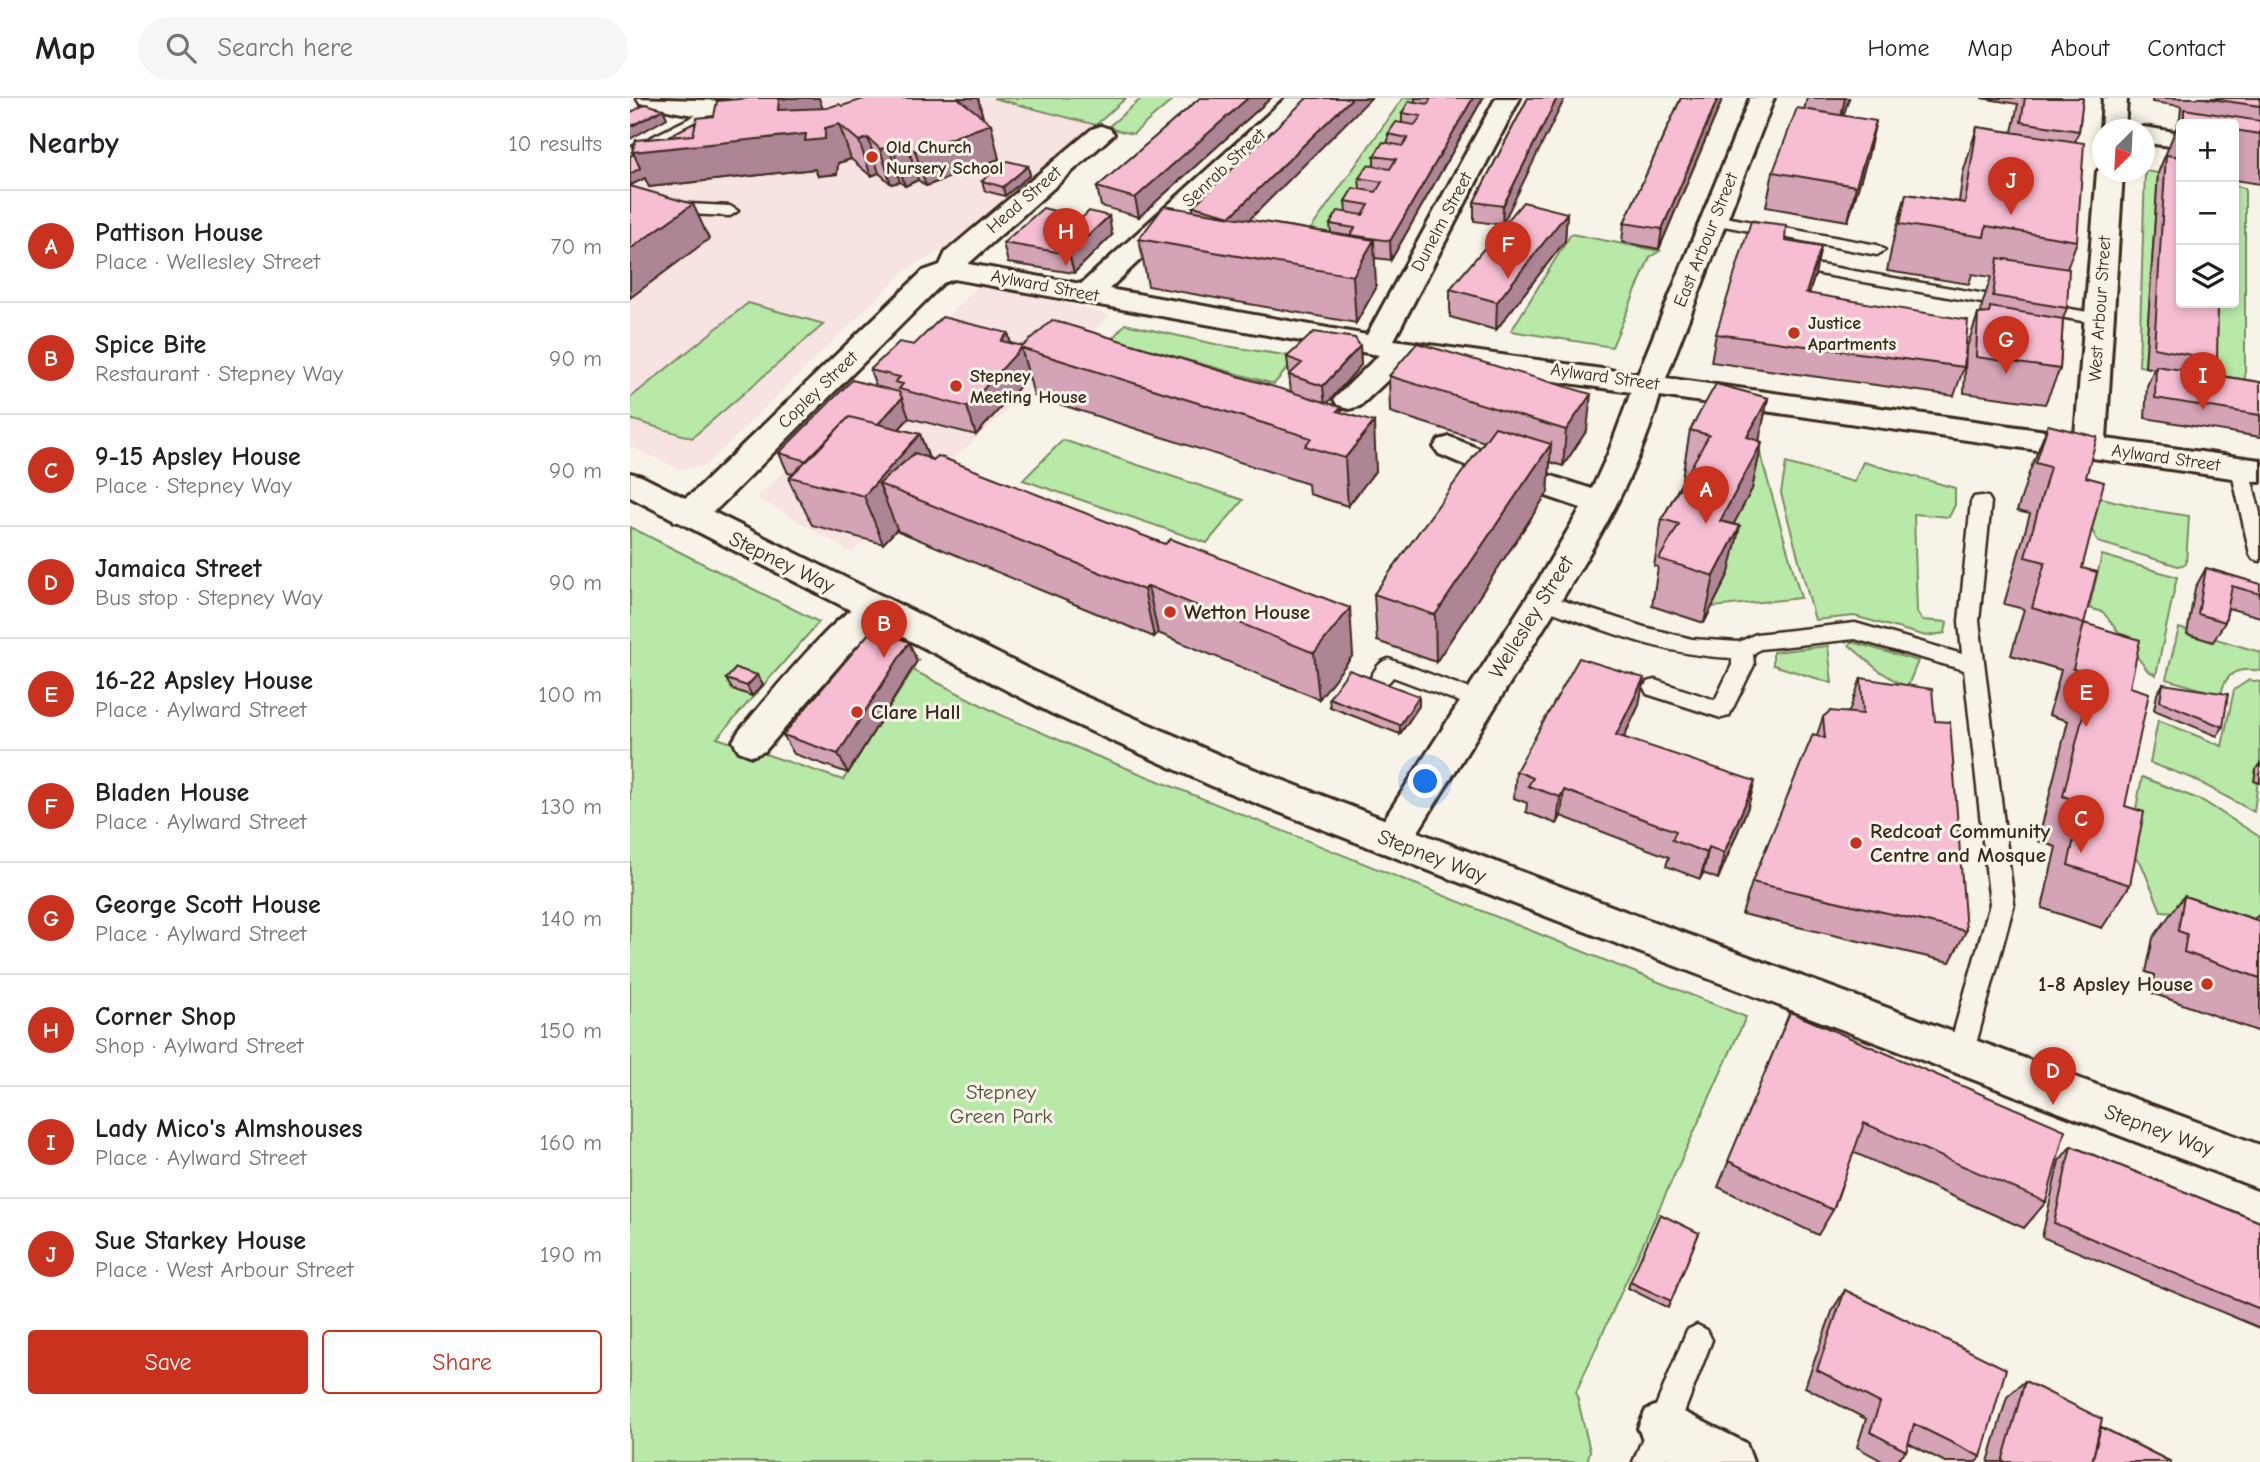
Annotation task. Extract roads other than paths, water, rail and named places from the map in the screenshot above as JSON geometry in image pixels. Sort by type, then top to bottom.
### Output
[{"type":"street","points":[[649,98],[721,109]]},
{"type":"street","name":"Senrab Street","points":[[1086,295],[1300,98]]},
{"type":"street","name":"Dunelm Street","points":[[1349,399],[1389,347],[1508,98]]},
{"type":"street","name":"East Arbour Street","points":[[1649,383],[1762,98]]},
{"type":"street","points":[[2114,119],[2115,98]]},
{"type":"street","name":"Head Street","points":[[951,270],[956,258],[1101,134]]},
{"type":"street","points":[[2155,137],[2176,140]]},
{"type":"street","name":"West Arbour Street","points":[[2090,447],[2109,182]]},
{"type":"street","name":"Aylward Street","points":[[951,270],[1389,347],[2250,470]]},
{"type":"street","name":"Copley Street","points":[[686,513],[706,500],[933,277],[951,270]]},
{"type":"street","name":"Wellesley Street","points":[[1392,840],[1543,601],[1601,503],[1642,409],[1649,383]]},
{"type":"street","points":[[1450,447],[1513,474],[1601,503]]},
{"type":"street","name":"Stepney Way","points":[[630,484],[1066,704],[1226,775],[2260,1167]]},
{"type":"street","points":[[752,741],[841,639],[876,607]]},
{"type":"street","points":[[1656,1445],[1727,1462]]},
{"type":"lane","points":[[630,154],[721,109]]},
{"type":"lane","points":[[630,202],[646,207],[730,211]]},
{"type":"lane","points":[[1714,220],[1877,250]]},
{"type":"lane","points":[[1803,267],[2099,319]]},
{"type":"lane","points":[[2250,470],[2260,554]]},
{"type":"lane","points":[[1960,1055],[2001,904],[1969,621],[1981,502]]},
{"type":"lane","points":[[1543,601],[1666,640],[1720,651],[1742,650],[1756,642],[1855,631],[1974,665]]},
{"type":"lane","points":[[1655,688],[1721,710],[1743,665],[1742,650]]},
{"type":"lane","points":[[1382,677],[1389,667],[1479,701]]},
{"type":"lane","points":[[1656,1445],[1697,1340]]},
{"type":"place","name":"Old Church Nursery School","points":[[872,157]]},
{"type":"place","name":"Sue Starkey House","points":[[2011,215]]},
{"type":"place","name":"Corner Shop","points":[[1066,266]]},
{"type":"place","name":"Bladen House","points":[[1508,279]]},
{"type":"place","name":"Justice Apartments","points":[[1794,333]]},
{"type":"place","name":"George Scott House","points":[[2006,374]]},
{"type":"place","name":"Stepney Meeting House","points":[[956,386]]},
{"type":"place","name":"Lady Mico's Almshouses","points":[[2203,410]]},
{"type":"place","name":"Pattison House","points":[[1706,524]]},
{"type":"place","name":"Wetton House","points":[[1170,612]]},
{"type":"place","name":"Spice Bite","points":[[884,658]]},
{"type":"place","name":"Clare Hall","points":[[857,712]]},
{"type":"place","name":"16-22 Apsley House","points":[[2086,727]]},
{"type":"place","name":"Redcoat Community Centre and Mosque","points":[[1856,843]]},
{"type":"place","name":"9-15 Apsley House","points":[[2081,853]]},
{"type":"place","name":"1-8 Apsley House","points":[[2207,984]]},
{"type":"place","name":"Jamaica Street","points":[[2053,1105]]},
{"type":"park label","name":"Stepney Green Park","points":[[1001,1104]]}]
